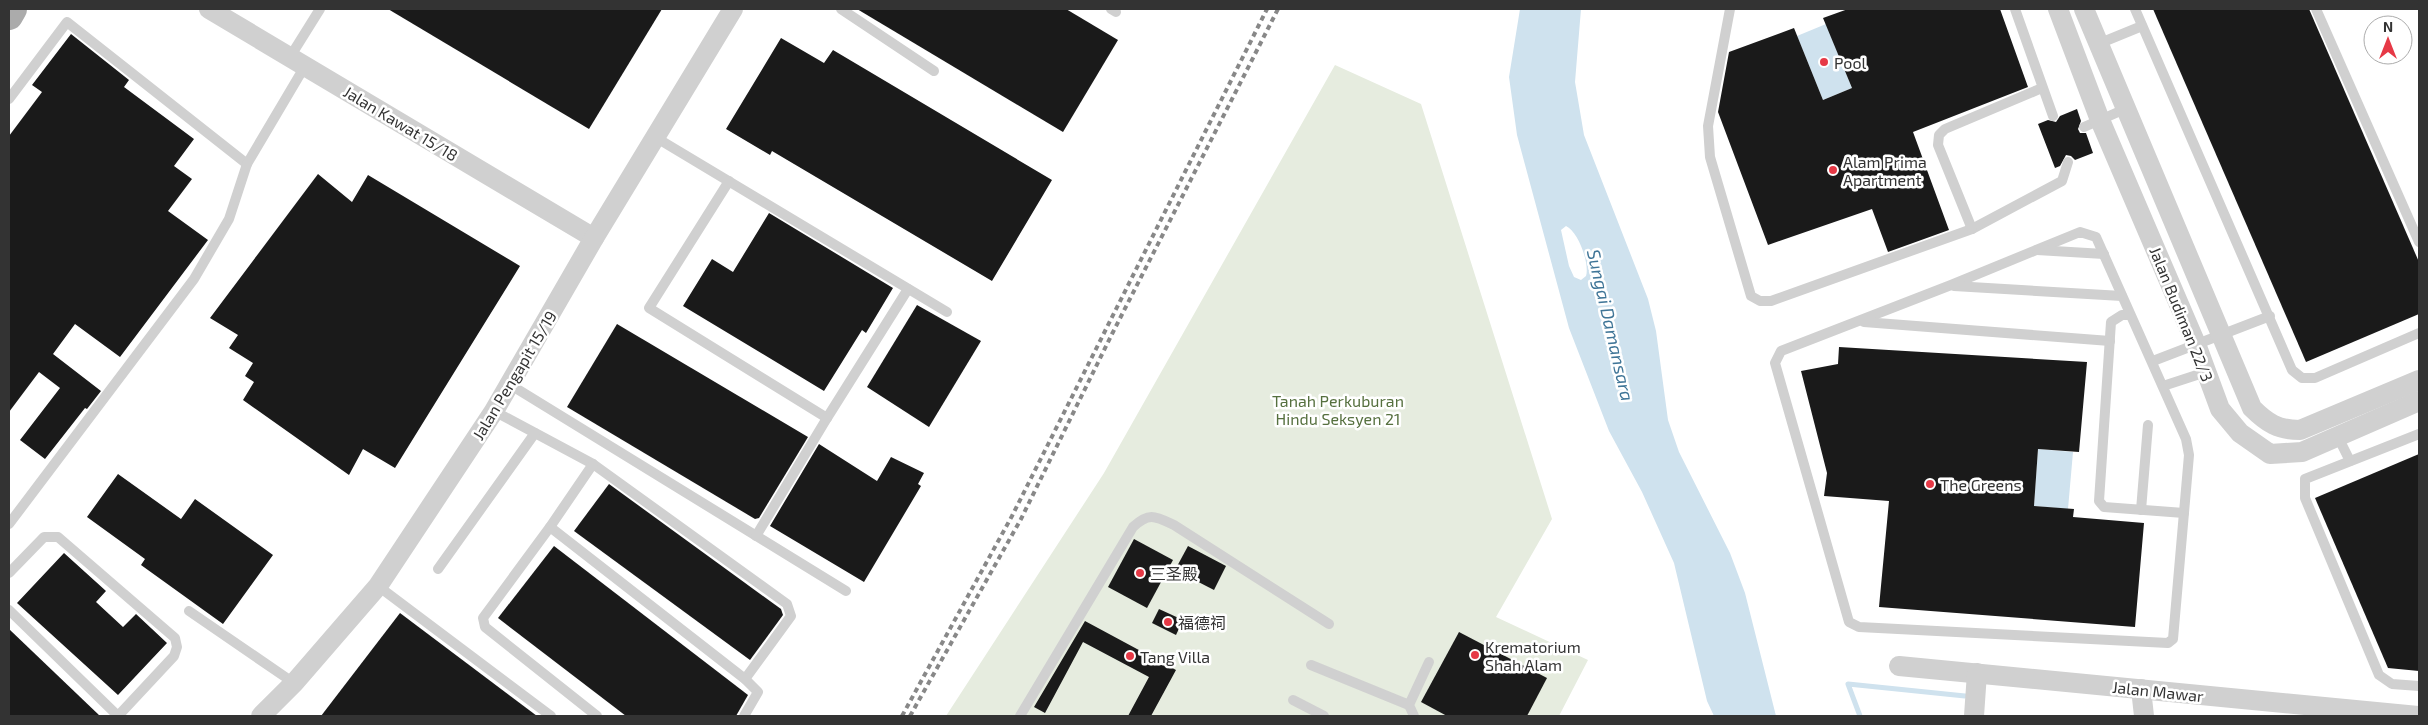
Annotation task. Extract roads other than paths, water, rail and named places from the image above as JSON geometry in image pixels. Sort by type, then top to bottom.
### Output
[{"type":"main road","points":[[9,16],[13,9]]},
{"type":"street","name":"Jalan Kawat 15/18","points":[[209,9],[594,238]]},
{"type":"street","name":"Jalan Pengapit 15/19","points":[[262,716],[294,684],[378,586],[494,411],[594,238],[732,9]]},
{"type":"street","name":"Jalan Budiman 22/3","points":[[2058,9],[2092,124],[2196,344],[2220,409],[2240,433],[2270,454],[2302,452],[2419,401]]},
{"type":"street","name":"Jalan Budiman 22/3","points":[[2084,9],[2252,408],[2269,425],[2286,430],[2300,430],[2419,380]]},
{"type":"street","name":"Jalan Mawar","points":[[1898,666],[2418,716]]},
{"type":"street","points":[[1974,716],[1977,673]]},
{"type":"street","points":[[2141,689],[2144,716]]},
{"type":"lane","points":[[9,524],[194,280],[230,219],[247,164],[320,9]]},
{"type":"lane","points":[[841,9],[934,71]]},
{"type":"lane","points":[[1730,9],[1708,126],[1708,140],[1710,156],[1751,296],[1760,301],[1771,301],[1972,229],[2062,181],[2068,162]]},
{"type":"lane","points":[[2015,9],[2053,116]]},
{"type":"lane","points":[[2135,9],[2292,370],[2302,378],[2315,378],[2419,333]]},
{"type":"lane","points":[[2316,9],[2419,242]]},
{"type":"lane","points":[[9,99],[67,22],[247,164]]},
{"type":"lane","points":[[2098,44],[2142,26]]},
{"type":"lane","points":[[1972,229],[1938,145],[1939,135],[1944,129],[2042,88]]},
{"type":"lane","points":[[2092,124],[2125,108]]},
{"type":"lane","points":[[655,137],[947,312]]},
{"type":"lane","points":[[729,181],[649,308],[827,418]]},
{"type":"lane","points":[[2080,232],[2096,237],[2130,315],[2153,361],[2186,439],[2189,455],[2173,639],[2168,644],[1860,627],[1849,622],[1775,363],[1781,351],[1951,286],[2034,250],[2080,232]]},
{"type":"lane","points":[[2034,250],[2104,254]]},
{"type":"lane","points":[[1951,286],[2122,296]]},
{"type":"lane","points":[[756,536],[908,289]]},
{"type":"lane","points":[[2130,315],[2122,315],[2111,322],[2099,501],[2104,507],[2184,513]]},
{"type":"lane","points":[[2153,361],[2270,316]]},
{"type":"lane","points":[[1860,321],[2110,341]]},
{"type":"lane","points":[[2163,386],[2206,372]]},
{"type":"lane","points":[[510,384],[846,591]]},
{"type":"lane","points":[[494,411],[593,464],[787,604],[791,616],[745,680]]},
{"type":"lane","points":[[2141,510],[2148,425]]},
{"type":"lane","points":[[438,568],[535,433]]},
{"type":"lane","points":[[2419,434],[2305,479],[2305,498],[2379,675],[2392,684],[2419,686]]},
{"type":"lane","points":[[2338,437],[2350,461]]},
{"type":"lane","points":[[593,464],[550,527],[483,618],[485,627],[597,716]]},
{"type":"lane","points":[[1020,716],[1133,527],[1143,518],[1155,516],[1174,525],[1329,624]]},
{"type":"lane","points":[[550,527],[758,692],[744,716]]},
{"type":"lane","points":[[9,573],[44,537],[58,537],[176,638],[178,647],[174,656],[118,716],[9,610]]},
{"type":"lane","points":[[378,586],[551,716]]},
{"type":"lane","points":[[189,611],[294,684]]},
{"type":"lane","points":[[1409,705],[1430,662]]},
{"type":"lane","points":[[1311,665],[1409,705],[1414,716]]},
{"type":"lane","points":[[1293,700],[1324,716]]},
{"type":"water","name":"Sungai Damansara","points":[[1520,9],[1581,9],[1575,82],[1584,135],[1648,299],[1656,331],[1668,420],[1679,452],[1730,553],[1745,593],[1776,716],[1714,716],[1707,701],[1674,563],[1642,492],[1609,431],[1569,328],[1517,135],[1509,77]],"holes":[[[1566,226],[1579,241],[1585,256],[1587,271],[1586,276],[1581,280],[1574,277],[1569,266],[1561,230]]]},
{"type":"water","name":"Pool","points":[[1826,24],[1852,88],[1823,100],[1797,36]]},
{"type":"water","points":[[2038,449],[2073,452],[2068,509],[2034,506]]},
{"type":"waterway","points":[[1860,716],[1848,684],[1965,696]]},
{"type":"railway","points":[[902,716],[1012,516],[1267,9]]},
{"type":"railway","points":[[910,716],[1021,519],[1112,334],[1278,9]]},
{"type":"place","name":"Pool","points":[[1824,62]]},
{"type":"place","name":"Alam Prima Apartment","points":[[1833,170]]},
{"type":"place","name":"The Greens","points":[[1930,484]]},
{"type":"place","name":"三圣殿","points":[[1140,573]]},
{"type":"place","name":"福德祠","points":[[1168,622]]},
{"type":"place","name":"Krematorium Shah Alam","points":[[1475,655]]},
{"type":"place","name":"Tang Villa","points":[[1130,656]]},
{"type":"park label","name":"Tanah Perkuburan Hindu Seksyen 21","points":[[1338,409]]}]
